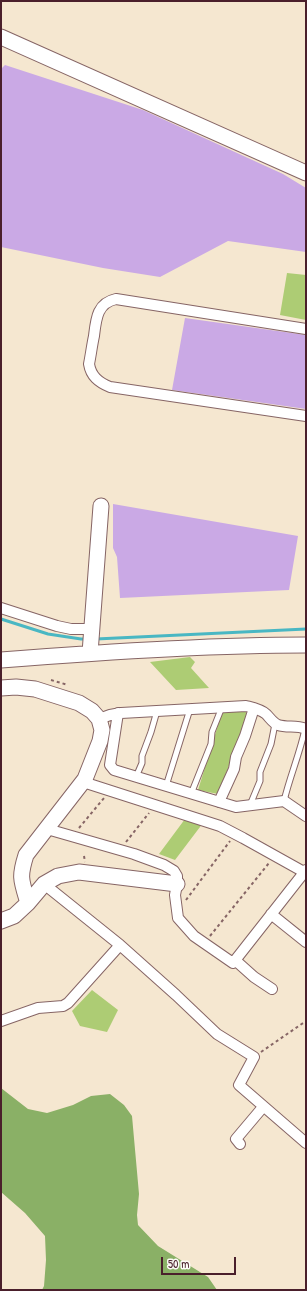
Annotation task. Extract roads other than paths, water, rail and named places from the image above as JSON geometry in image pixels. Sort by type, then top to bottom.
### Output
[{"type":"street","points":[[1,37],[306,173]]},
{"type":"street","points":[[306,328],[116,299],[110,300],[105,304],[97,316],[89,364],[90,371],[94,378],[110,387],[306,416]]},
{"type":"street","points":[[90,653],[101,506]]},
{"type":"street","points":[[1,608],[56,626],[72,629],[91,629]]},
{"type":"street","points":[[1,660],[90,653],[306,644]]},
{"type":"street","points":[[1,688],[35,689],[79,703],[92,711],[99,719],[102,730],[100,741],[83,782],[26,855],[21,879],[28,903]]},
{"type":"street","points":[[99,719],[118,713],[246,706],[260,709],[275,724],[281,726],[302,727],[306,729]]},
{"type":"street","points":[[219,802],[234,769],[236,757],[245,736],[254,708]]},
{"type":"street","points":[[118,713],[110,765],[114,770],[236,807],[284,800],[306,816]]},
{"type":"street","points":[[46,829],[120,850],[164,865],[174,871],[177,876],[175,895],[178,918],[194,936],[233,963],[305,871],[220,826],[83,782]]},
{"type":"street","points":[[1,922],[14,916],[28,903],[44,884],[58,876],[79,872],[177,884]]},
{"type":"street","points":[[44,884],[120,946],[176,995],[217,1034],[254,1057],[239,1085],[306,1143]]},
{"type":"street","points":[[271,914],[304,936]]},
{"type":"street","points":[[1,1021],[38,1008],[63,1006],[68,1003],[120,946]]},
{"type":"street","points":[[235,960],[254,977],[272,989]]},
{"type":"street","points":[[240,1144],[236,1139],[263,1106]]},
{"type":"lane","points":[[191,794],[211,744],[212,732],[222,707]]},
{"type":"lane","points":[[166,786],[190,709]]},
{"type":"lane","points":[[136,777],[142,763],[142,756],[157,711]]},
{"type":"lane","points":[[250,805],[260,781],[260,772],[271,744],[275,724]]},
{"type":"lane","points":[[284,800],[306,729]]},
{"type":"waterway","points":[[1,619],[48,634],[86,639]]},
{"type":"waterway","points":[[96,639],[306,629]]}]
